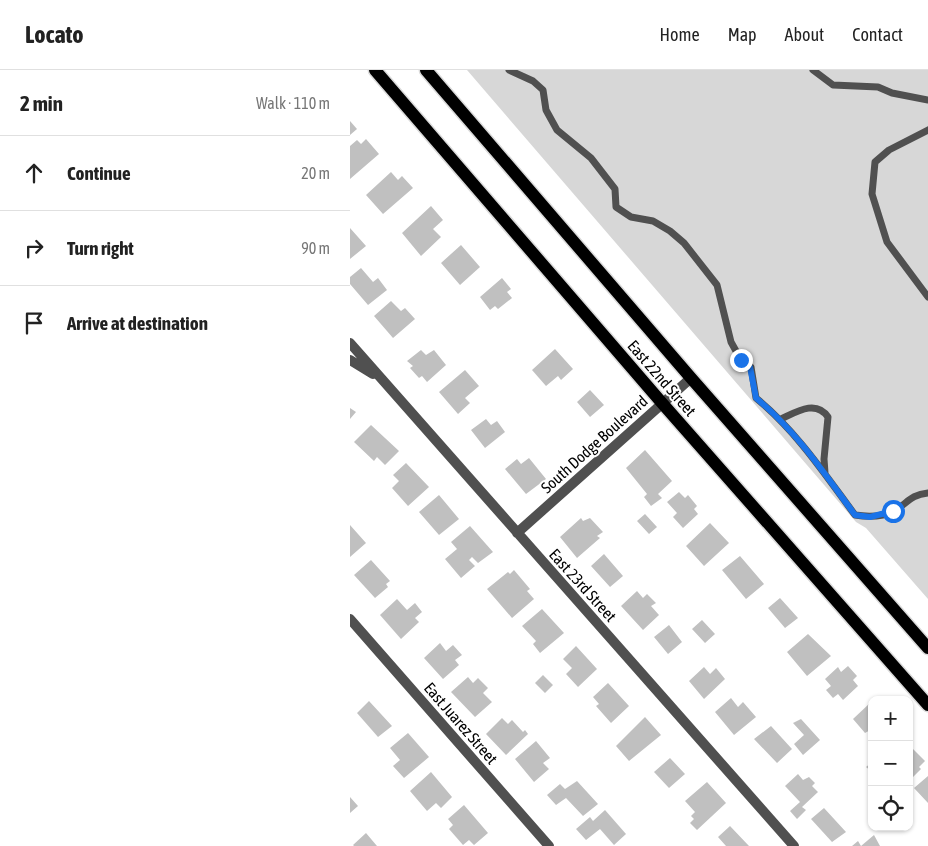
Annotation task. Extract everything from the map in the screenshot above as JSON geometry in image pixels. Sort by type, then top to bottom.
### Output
[{"type":"main road","name":"East 22nd Street","points":[[375,70],[662,403],[928,704]]},
{"type":"main road","name":"East 22nd Street","points":[[426,70],[691,378],[928,648]]},
{"type":"street","name":"East 23rd Street","points":[[350,343],[794,846]]},
{"type":"street","points":[[350,360],[380,378]]},
{"type":"street","name":"South Dodge Boulevard","points":[[517,533],[691,378]]},
{"type":"street","name":"East Juarez Street","points":[[350,619],[549,846]]},
{"type":"lane","points":[[508,70],[533,81],[543,90],[546,110],[557,130],[592,158],[614,189],[616,207],[631,217],[653,221],[670,231],[684,243],[717,285],[731,342],[741,360],[750,367],[756,398],[781,419],[855,515],[870,517],[893,511],[915,495],[928,493]]},
{"type":"lane","points":[[813,70],[833,85],[878,87],[892,93],[928,100]]},
{"type":"lane","points":[[928,130],[889,150],[875,162],[872,194],[887,242],[928,297]]},
{"type":"lane","points":[[781,419],[806,408],[818,407],[824,412],[828,417],[824,459],[826,475]]},
{"type":"shaded area","points":[[467,70],[928,70],[928,599],[866,528],[856,522]]},
{"type":"building","points":[[350,121],[357,129],[350,135]]},
{"type":"building","points":[[366,139],[379,154],[350,179],[350,146],[357,140],[361,144]]},
{"type":"building","points":[[391,172],[398,180],[402,176],[413,188],[383,214],[366,195]]},
{"type":"building","points":[[431,206],[443,220],[433,229],[441,237],[421,256],[402,233]]},
{"type":"building","points":[[350,228],[366,246],[350,259]]},
{"type":"building","points":[[461,245],[480,267],[460,285],[441,263]]},
{"type":"building","points":[[361,268],[373,282],[378,278],[387,290],[368,305],[350,284],[350,277]]},
{"type":"building","points":[[502,278],[511,289],[507,292],[512,298],[498,309],[495,306],[490,310],[480,297]]},
{"type":"building","points":[[391,301],[401,311],[405,308],[415,319],[393,338],[374,316]]},
{"type":"building","points":[[555,349],[573,369],[561,380],[558,376],[546,386],[532,370]]},
{"type":"building","points":[[421,350],[426,355],[434,350],[446,365],[427,382],[422,376],[419,378],[410,368],[413,366],[407,361]]},
{"type":"building","points":[[465,370],[479,386],[465,398],[470,403],[458,414],[439,392]]},
{"type":"building","points":[[590,390],[604,405],[590,417],[577,402]]},
{"type":"building","points":[[350,408],[356,412],[350,419]]},
{"type":"building","points":[[486,419],[491,425],[497,421],[505,432],[485,448],[471,430]]},
{"type":"building","points":[[371,425],[399,451],[385,465],[377,457],[374,461],[354,442]]},
{"type":"building","points":[[645,450],[672,481],[658,494],[662,498],[651,506],[644,497],[647,494],[626,468]]},
{"type":"building","points":[[529,458],[546,479],[526,494],[505,469],[517,459],[521,464]]},
{"type":"building","points":[[406,463],[429,487],[408,506],[392,488],[399,481],[393,475]]},
{"type":"building","points":[[679,492],[685,498],[688,495],[697,506],[694,509],[698,514],[683,528],[673,517],[677,513],[667,502]]},
{"type":"building","points":[[439,495],[459,519],[439,535],[419,512]]},
{"type":"building","points":[[645,514],[657,527],[649,534],[637,521]]},
{"type":"building","points":[[581,518],[583,521],[590,518],[603,532],[597,536],[600,538],[577,558],[560,537]]},
{"type":"building","points":[[710,523],[729,543],[704,566],[686,546]]},
{"type":"building","points":[[350,525],[366,543],[350,557]]},
{"type":"building","points":[[470,526],[493,552],[478,563],[472,557],[469,560],[475,566],[461,578],[445,559],[457,549],[451,542]]},
{"type":"building","points":[[604,554],[623,576],[610,587],[591,566]]},
{"type":"building","points":[[740,556],[764,584],[746,599],[722,570]]},
{"type":"building","points":[[371,560],[390,581],[386,584],[388,587],[375,598],[354,575]]},
{"type":"building","points":[[514,570],[530,589],[527,591],[534,599],[512,618],[487,589],[508,572],[510,574]]},
{"type":"building","points":[[637,591],[643,598],[647,594],[656,603],[651,606],[659,615],[643,630],[621,606]]},
{"type":"building","points":[[780,598],[798,618],[785,628],[768,608]]},
{"type":"building","points":[[397,599],[407,610],[415,603],[422,612],[415,618],[419,622],[401,639],[380,615]]},
{"type":"building","points":[[542,609],[564,633],[540,653],[533,644],[536,641],[522,626]]},
{"type":"building","points":[[702,620],[715,634],[705,643],[692,629]]},
{"type":"building","points":[[669,625],[682,642],[668,654],[654,637]]},
{"type":"building","points":[[808,634],[831,656],[807,676],[787,652]]},
{"type":"building","points":[[440,643],[446,651],[453,645],[462,655],[455,660],[459,665],[443,679],[424,658]]},
{"type":"building","points":[[576,646],[597,669],[578,687],[566,674],[572,668],[563,659]]},
{"type":"building","points":[[848,666],[857,676],[853,680],[858,686],[843,700],[838,694],[833,698],[826,690],[831,686],[825,679],[838,667],[841,672]]},
{"type":"building","points":[[704,667],[710,674],[716,668],[725,679],[704,699],[689,681]]},
{"type":"building","points":[[543,675],[553,685],[545,693],[535,683]]},
{"type":"building","points":[[468,677],[473,683],[478,678],[488,688],[483,693],[492,702],[475,717],[451,692]]},
{"type":"building","points":[[608,683],[629,706],[611,723],[596,706],[599,704],[593,697]]},
{"type":"building","points":[[731,698],[738,707],[743,702],[756,717],[734,735],[715,712]]},
{"type":"building","points":[[369,701],[392,726],[378,737],[357,713]]},
{"type":"building","points":[[868,705],[868,731],[865,733],[853,719]]},
{"type":"building","points":[[645,717],[661,735],[629,761],[616,746]]},
{"type":"building","points":[[502,718],[508,724],[512,720],[523,732],[525,730],[528,734],[506,755],[486,734]]},
{"type":"building","points":[[801,719],[820,740],[803,755],[794,744],[804,735],[793,723]]},
{"type":"building","points":[[771,726],[792,749],[777,763],[754,739]]},
{"type":"building","points":[[408,733],[429,757],[404,778],[393,766],[400,760],[390,748]]},
{"type":"building","points":[[536,741],[550,758],[543,763],[549,769],[534,782],[515,759]]},
{"type":"building","points":[[913,749],[925,761],[919,767],[921,769],[913,777]]},
{"type":"building","points":[[670,758],[685,774],[669,788],[654,772]]},
{"type":"building","points":[[431,772],[452,797],[441,808],[436,803],[427,811],[410,791]]},
{"type":"building","points":[[798,774],[803,780],[809,777],[815,783],[812,786],[818,792],[802,807],[806,810],[797,819],[790,811],[800,802],[785,786]]},
{"type":"building","points":[[928,776],[928,803],[914,788]]},
{"type":"building","points":[[577,781],[598,804],[583,816],[566,798],[556,805],[547,795],[560,784],[565,789]]},
{"type":"building","points":[[707,782],[726,803],[697,830],[690,823],[694,819],[691,816],[695,812],[685,801]]},
{"type":"building","points":[[350,797],[358,806],[350,813]]},
{"type":"building","points":[[464,805],[488,833],[474,845],[469,840],[463,845],[449,829],[453,825],[448,819]]},
{"type":"building","points":[[824,808],[846,832],[832,842],[811,819]]},
{"type":"building","points":[[605,810],[626,834],[614,845],[600,829],[586,840],[576,829],[590,817],[593,821]]},
{"type":"building","points":[[730,826],[749,846],[726,846],[718,837]]},
{"type":"building","points":[[366,833],[377,846],[353,845]]},
{"type":"building","points":[[874,835],[880,846],[861,846]]},
{"type":"building","points":[[858,841],[861,846],[852,846]]},
{"type":"route","points":[[741,360],[750,367],[754,378],[756,398],[781,419],[799,439],[855,515],[870,517],[893,511]]}]
